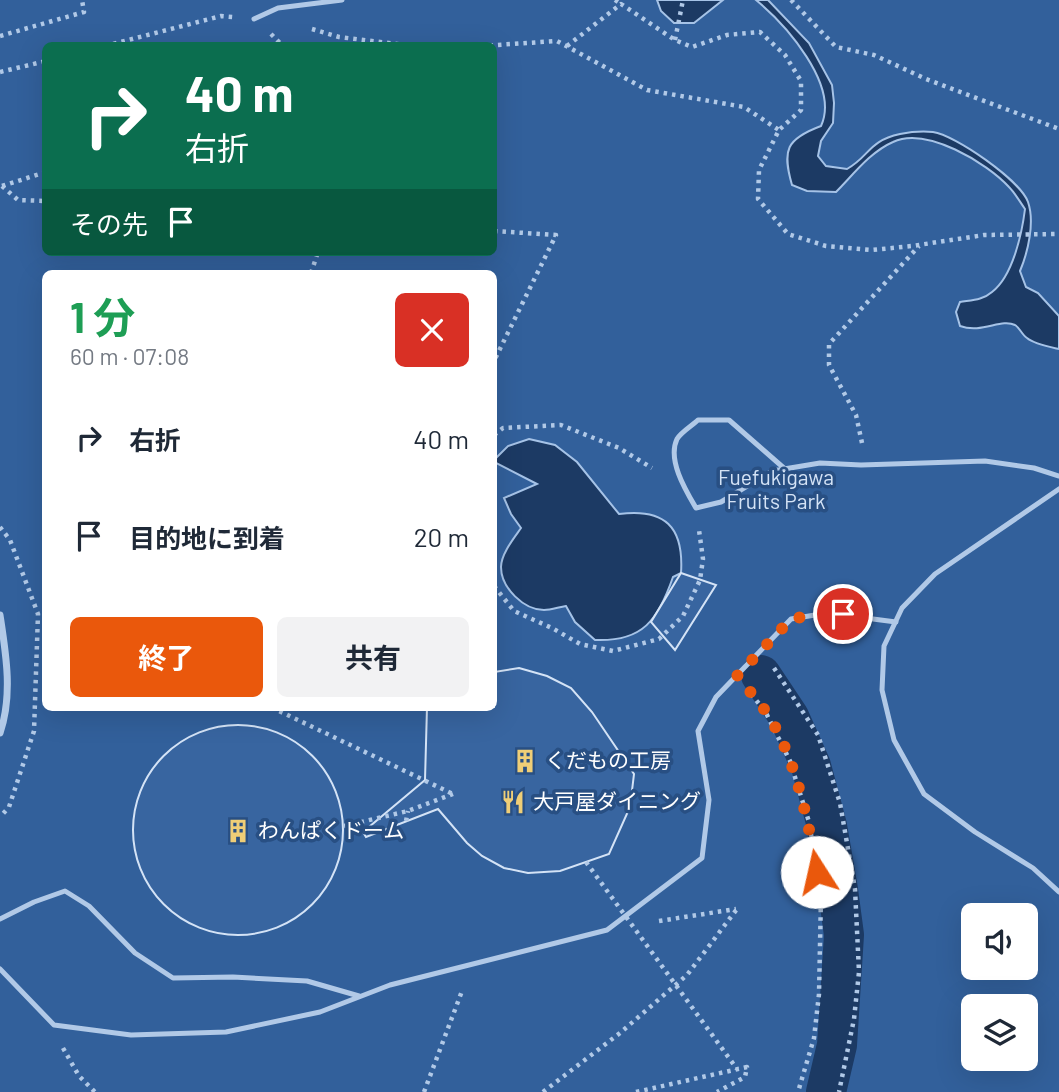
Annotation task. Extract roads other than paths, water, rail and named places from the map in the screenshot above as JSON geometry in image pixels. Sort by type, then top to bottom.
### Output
[{"type":"street","points":[[0,615],[8,666],[5,719],[0,733]]},
{"type":"lane","points":[[254,19],[278,8],[342,0]]},
{"type":"lane","points":[[785,469],[729,421],[698,420],[677,439],[674,460],[683,487],[696,508],[721,502],[772,471],[785,469],[820,463],[861,465],[985,461],[1034,468],[1059,476]]},
{"type":"lane","points":[[1059,489],[935,575],[902,608],[884,646],[882,690],[894,740],[924,794],[975,832],[1032,868],[1059,892]]},
{"type":"lane","points":[[0,969],[54,1026],[131,1035],[226,1032],[320,1012],[390,985],[607,930],[702,858],[709,800],[698,731],[716,697],[791,619],[827,613],[896,622]]},
{"type":"lane","points":[[0,919],[34,902],[65,891],[89,906],[135,953],[173,978],[233,977],[306,981],[359,996]]},
{"type":"waterway","points":[[761,675],[789,717],[811,766],[827,826],[838,890],[844,935],[837,1045],[826,1092]]},
{"type":"place","name":"くだもの工房","points":[[525,761]]},
{"type":"place","name":"大戸屋ダイニング","points":[[513,802]]},
{"type":"place","name":"わんぱくドーム","points":[[238,831]]},
{"type":"park label","name":"Fuefukigawa Fruits Park","points":[[776,490]]}]
